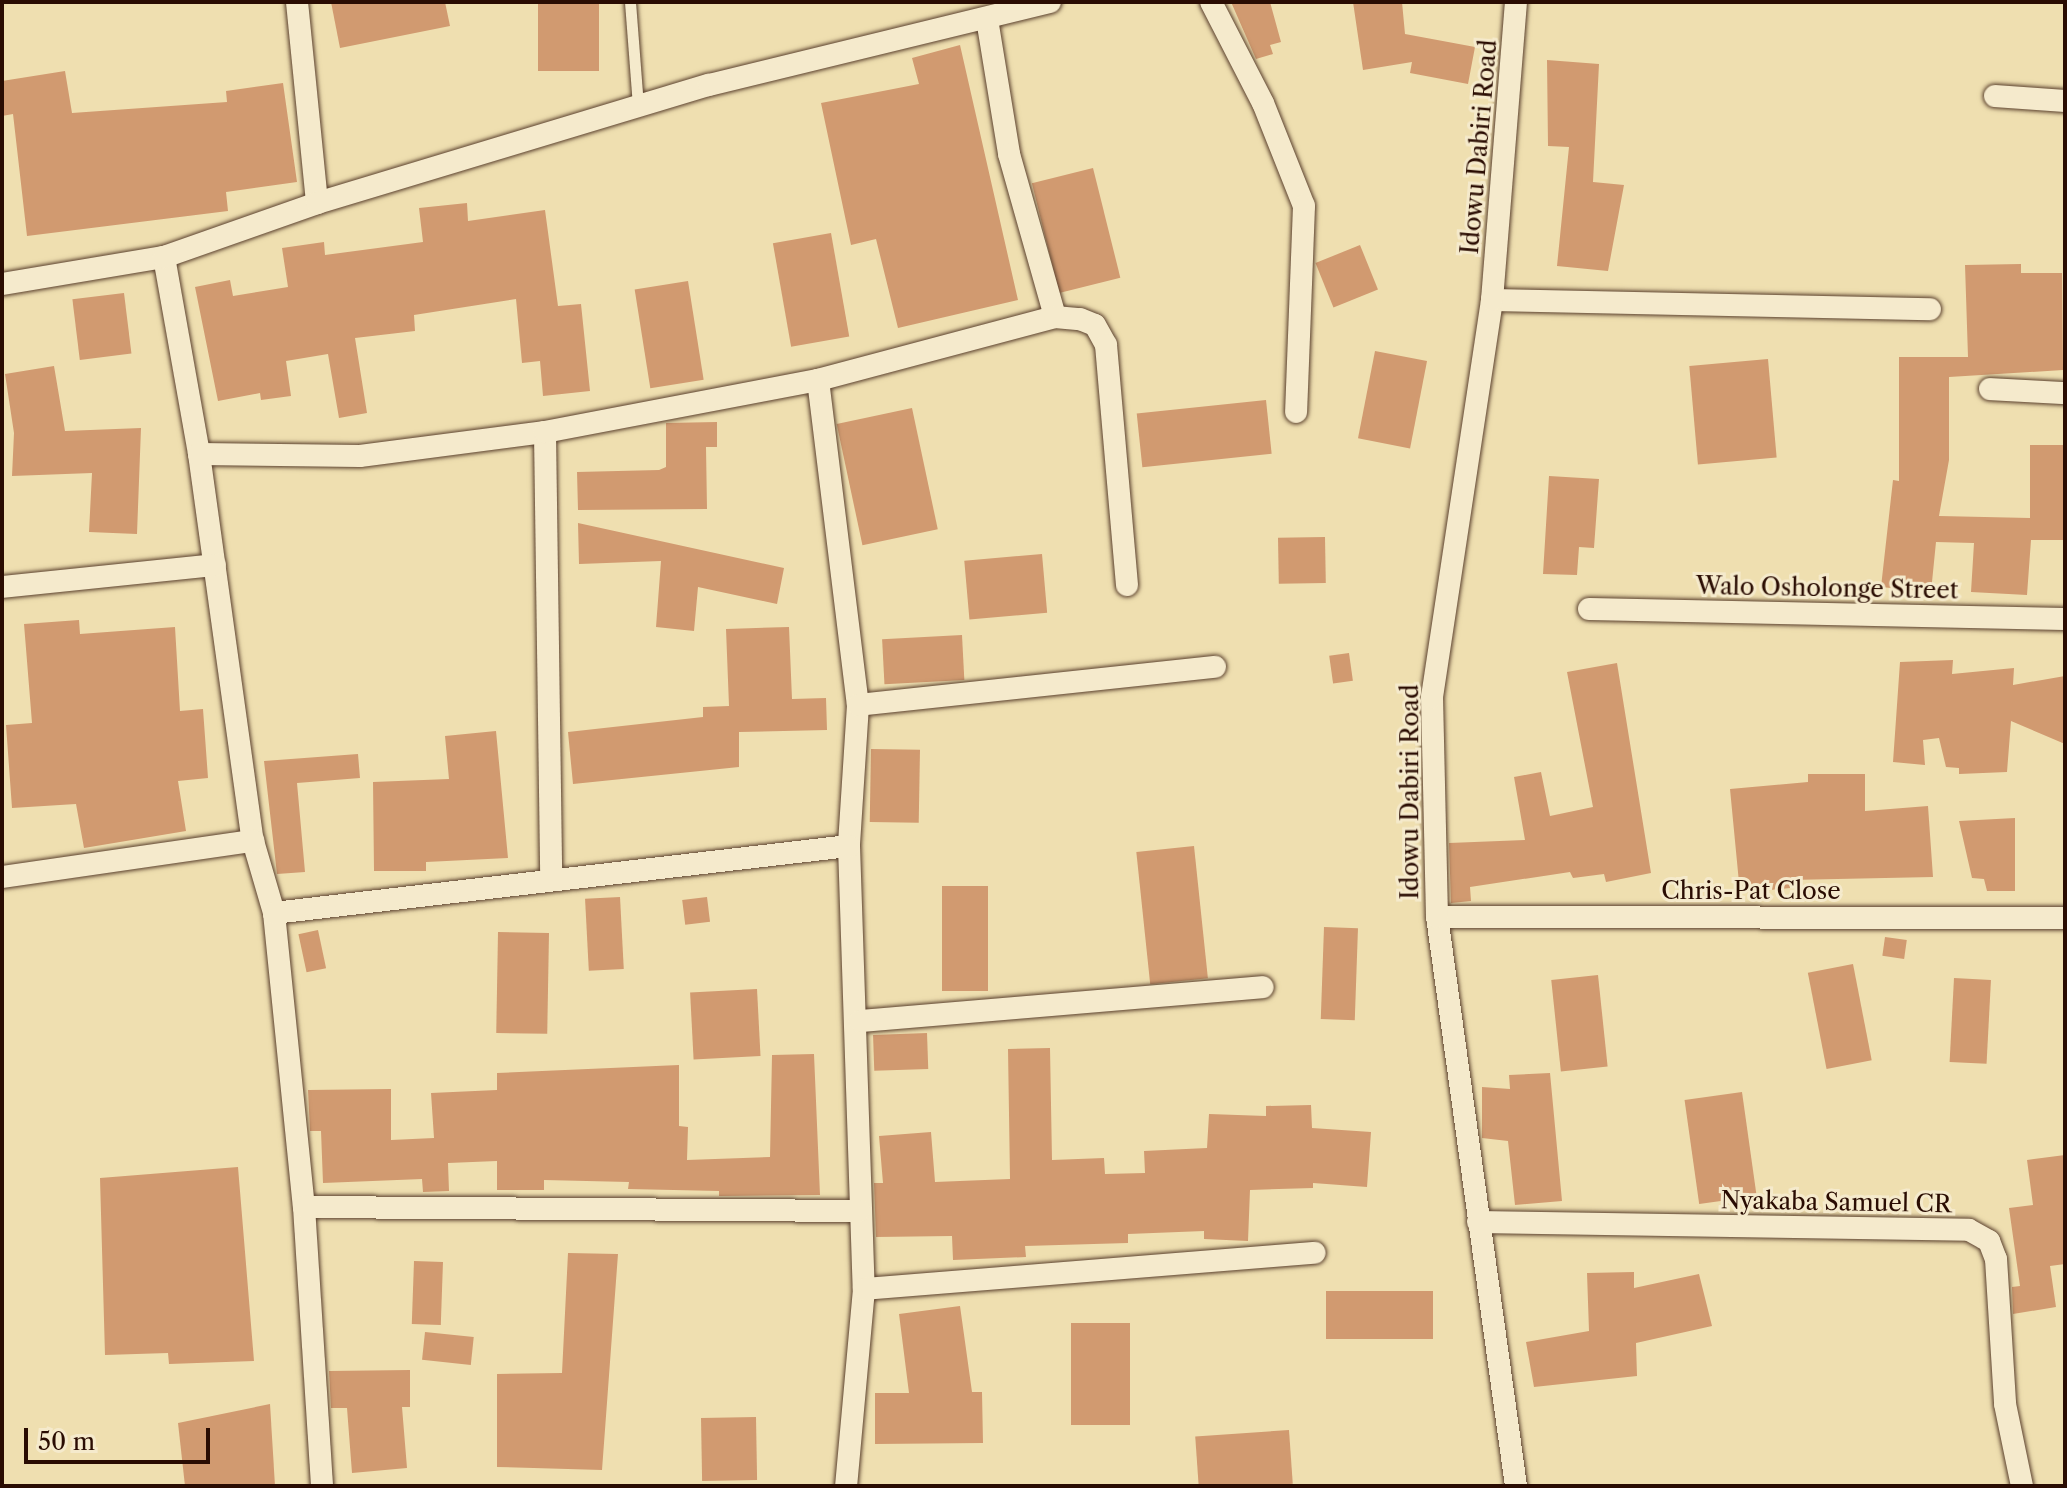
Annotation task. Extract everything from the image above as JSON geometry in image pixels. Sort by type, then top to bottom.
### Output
[{"type":"street","points":[[297,2],[317,203]]},
{"type":"street","points":[[2,284],[164,257],[317,203],[638,107],[1050,2]]},
{"type":"street","points":[[1211,2],[1263,103],[1304,206],[1308,225],[1301,247],[1296,412]]},
{"type":"street","name":"Idowu Dabiri Road","points":[[1516,2],[1492,300],[1432,697],[1437,917],[1516,1486]]},
{"type":"street","points":[[987,19],[1009,154],[1055,317]]},
{"type":"street","points":[[1995,96],[2065,101]]},
{"type":"street","points":[[164,257],[199,454],[253,841],[274,913],[304,1207],[322,1486]]},
{"type":"street","points":[[1492,300],[1930,309]]},
{"type":"street","points":[[199,454],[360,456],[545,432],[818,380],[1055,317],[1095,325],[1106,345],[1127,585]]},
{"type":"street","points":[[818,380],[858,705],[849,846],[860,1021],[859,1211],[864,1289],[846,1486]]},
{"type":"street","points":[[1990,389],[2065,393]]},
{"type":"street","points":[[545,432],[551,876]]},
{"type":"street","points":[[2,587],[215,565]]},
{"type":"street","name":"Walo Osholonge Street","points":[[1589,609],[2065,619]]},
{"type":"street","points":[[858,705],[1215,667]]},
{"type":"street","points":[[2,877],[253,841]]},
{"type":"street","points":[[274,913],[551,876],[849,846]]},
{"type":"street","name":"Chris-Pat Close","points":[[1437,917],[2065,918]]},
{"type":"street","points":[[860,1021],[1263,987]]},
{"type":"street","points":[[304,1207],[859,1211]]},
{"type":"street","name":"Nyakaba Samuel CR","points":[[1478,1222],[1969,1230],[1989,1241],[1996,1259],[2005,1404],[2022,1486]]},
{"type":"street","points":[[864,1289],[1315,1253]]},
{"type":"lane","points":[[630,2],[638,107]]},
{"type":"building","points":[[331,2],[445,2],[450,26],[340,48]]},
{"type":"building","points":[[538,2],[599,2],[599,71],[538,71]]},
{"type":"building","points":[[1231,2],[1270,2],[1281,42],[1270,45],[1273,54],[1256,59]]},
{"type":"building","points":[[1353,2],[1402,2],[1405,34],[1475,47],[1468,84],[1410,73],[1412,62],[1363,70]]},
{"type":"building","points":[[960,45],[1018,300],[898,328],[876,239],[851,245],[821,103],[919,84],[912,58]]},
{"type":"building","points":[[1547,60],[1599,64],[1593,182],[1624,185],[1608,271],[1557,266],[1569,147],[1548,146]]},
{"type":"building","points":[[65,71],[72,113],[227,102],[226,91],[283,83],[297,182],[226,192],[228,211],[27,236],[13,114],[2,116],[2,81]]},
{"type":"building","points":[[1093,168],[1120,278],[1059,293],[1032,183]]},
{"type":"building","points":[[467,203],[468,221],[545,210],[558,306],[581,304],[590,391],[543,396],[540,361],[522,363],[516,299],[414,315],[415,331],[355,338],[367,413],[339,418],[328,354],[286,361],[291,396],[261,400],[260,393],[218,401],[195,287],[230,280],[233,296],[288,287],[282,248],[324,242],[325,255],[423,242],[419,208]]},
{"type":"building","points":[[831,233],[849,336],[791,347],[773,243]]},
{"type":"building","points":[[1360,245],[1378,290],[1333,307],[1315,263]]},
{"type":"building","points":[[2021,264],[2021,273],[2062,273],[2063,370],[1949,377],[1949,460],[1939,516],[2030,518],[2030,445],[2065,445],[2065,540],[2031,540],[2027,595],[1971,592],[1974,543],[1936,542],[1931,592],[1881,587],[1893,480],[1899,481],[1899,357],[1968,357],[1965,265]]},
{"type":"building","points":[[688,281],[704,380],[650,388],[635,289]]},
{"type":"building","points":[[124,293],[131,354],[80,360],[72,299]]},
{"type":"building","points":[[1375,351],[1427,361],[1410,448],[1358,438]]},
{"type":"building","points":[[1768,359],[1777,458],[1698,465],[1689,366]]},
{"type":"building","points":[[54,366],[65,431],[141,428],[137,534],[89,532],[92,473],[12,476],[14,433],[5,374]]},
{"type":"building","points":[[1266,400],[1272,454],[1142,467],[1137,414]]},
{"type":"building","points":[[912,408],[938,529],[862,545],[837,424]]},
{"type":"building","points":[[717,422],[717,447],[706,447],[707,509],[578,510],[577,472],[659,470],[666,467],[666,423]]},
{"type":"building","points":[[1549,476],[1599,479],[1594,548],[1579,547],[1577,575],[1543,574]]},
{"type":"building","points":[[578,523],[784,568],[777,604],[698,587],[694,631],[656,627],[661,561],[579,564]]},
{"type":"building","points":[[1325,537],[1326,583],[1279,584],[1278,538]]},
{"type":"building","points":[[1042,554],[1047,613],[969,620],[964,561]]},
{"type":"building","points":[[79,620],[80,634],[175,627],[180,711],[203,709],[208,778],[178,781],[186,831],[84,848],[76,804],[12,808],[6,725],[32,723],[24,624]]},
{"type":"building","points":[[789,627],[792,699],[826,698],[827,730],[739,732],[739,767],[573,784],[568,732],[703,717],[703,707],[729,706],[726,629]]},
{"type":"building","points":[[962,635],[964,680],[884,684],[882,639]]},
{"type":"building","points":[[1349,653],[1353,681],[1333,684],[1329,656]]},
{"type":"building","points":[[1953,660],[1952,674],[2014,668],[2013,685],[2065,676],[2065,744],[2011,721],[2007,772],[1959,774],[1959,768],[1946,767],[1939,738],[1923,740],[1925,765],[1893,762],[1900,662]]},
{"type":"building","points":[[1617,663],[1651,873],[1606,882],[1604,874],[1573,878],[1570,872],[1470,887],[1471,901],[1451,903],[1449,843],[1525,840],[1514,777],[1541,772],[1550,816],[1593,807],[1567,672]]},
{"type":"building","points":[[496,731],[508,858],[426,862],[426,871],[374,871],[373,782],[449,779],[445,736]]},
{"type":"building","points":[[871,749],[920,750],[919,823],[870,822]]},
{"type":"building","points":[[358,754],[360,778],[297,783],[305,872],[277,874],[264,761]]},
{"type":"building","points":[[1808,774],[1865,774],[1865,811],[1928,806],[1933,877],[1789,880],[1790,888],[1740,893],[1730,789],[1808,782]]},
{"type":"building","points":[[2015,818],[2015,891],[1987,891],[1984,879],[1972,878],[1959,821]]},
{"type":"building","points":[[1194,846],[1208,978],[1150,984],[1136,852]]},
{"type":"building","points":[[942,886],[988,886],[988,991],[942,991]]},
{"type":"building","points":[[620,897],[624,969],[589,971],[585,899]]},
{"type":"building","points":[[707,897],[710,922],[685,925],[682,900]]},
{"type":"building","points":[[1324,927],[1358,928],[1355,1020],[1321,1019]]},
{"type":"building","points":[[318,930],[326,968],[307,972],[298,934]]},
{"type":"building","points":[[498,932],[549,933],[547,1034],[496,1033]]},
{"type":"building","points":[[1885,937],[1907,940],[1904,959],[1882,956]]},
{"type":"building","points":[[1853,964],[1872,1060],[1827,1069],[1808,973]]},
{"type":"building","points":[[1598,975],[1608,1066],[1561,1071],[1551,980]]},
{"type":"building","points":[[1954,978],[1991,980],[1987,1064],[1950,1062]]},
{"type":"building","points":[[757,989],[761,1056],[694,1059],[690,993]]},
{"type":"building","points":[[927,1033],[928,1069],[874,1071],[873,1035]]},
{"type":"building","points":[[1050,1048],[1052,1160],[1104,1158],[1105,1174],[1145,1173],[1144,1151],[1207,1148],[1209,1114],[1266,1116],[1266,1106],[1311,1105],[1312,1128],[1371,1132],[1367,1187],[1313,1183],[1313,1188],[1250,1190],[1248,1241],[1204,1239],[1204,1231],[1128,1234],[1128,1243],[1025,1246],[1026,1257],[953,1260],[952,1236],[876,1237],[874,1183],[883,1183],[879,1136],[931,1132],[935,1182],[1010,1179],[1008,1049]]},
{"type":"building","points":[[814,1054],[820,1195],[719,1196],[719,1191],[628,1189],[629,1182],[544,1180],[544,1190],[497,1190],[497,1161],[448,1163],[449,1191],[423,1192],[422,1179],[323,1183],[321,1131],[310,1131],[308,1090],[391,1089],[391,1140],[434,1138],[431,1093],[497,1090],[497,1073],[679,1065],[679,1126],[688,1127],[687,1160],[770,1157],[772,1055]]},
{"type":"building","points":[[1550,1073],[1562,1201],[1515,1205],[1508,1141],[1482,1138],[1482,1087],[1510,1089],[1509,1075]]},
{"type":"building","points":[[1742,1092],[1757,1196],[1699,1204],[1685,1100]]},
{"type":"building","points":[[2065,1155],[2065,1264],[2050,1266],[2056,1307],[2013,1314],[2012,1287],[2020,1286],[2009,1208],[2033,1205],[2027,1160]]},
{"type":"building","points":[[238,1167],[254,1361],[169,1364],[168,1353],[105,1355],[100,1178]]},
{"type":"building","points":[[568,1253],[618,1254],[602,1470],[497,1467],[497,1374],[562,1373]]},
{"type":"building","points":[[414,1261],[443,1262],[441,1325],[412,1324]]},
{"type":"building","points":[[1634,1272],[1634,1288],[1699,1274],[1712,1326],[1636,1343],[1637,1376],[1534,1387],[1526,1342],[1589,1331],[1587,1273]]},
{"type":"building","points":[[1326,1291],[1433,1291],[1433,1339],[1326,1339]]},
{"type":"building","points":[[960,1306],[972,1392],[982,1392],[983,1443],[875,1444],[875,1393],[909,1393],[899,1314]]},
{"type":"building","points":[[1071,1323],[1130,1323],[1130,1425],[1071,1425]]},
{"type":"building","points":[[425,1332],[474,1337],[471,1365],[422,1360]]},
{"type":"building","points":[[410,1370],[410,1407],[402,1407],[407,1468],[352,1473],[347,1408],[331,1408],[329,1371]]},
{"type":"building","points":[[270,1404],[275,1486],[185,1486],[178,1423]]},
{"type":"building","points":[[756,1417],[757,1480],[702,1481],[701,1418]]},
{"type":"building","points":[[1289,1430],[1293,1484],[1199,1486],[1195,1437]]}]
